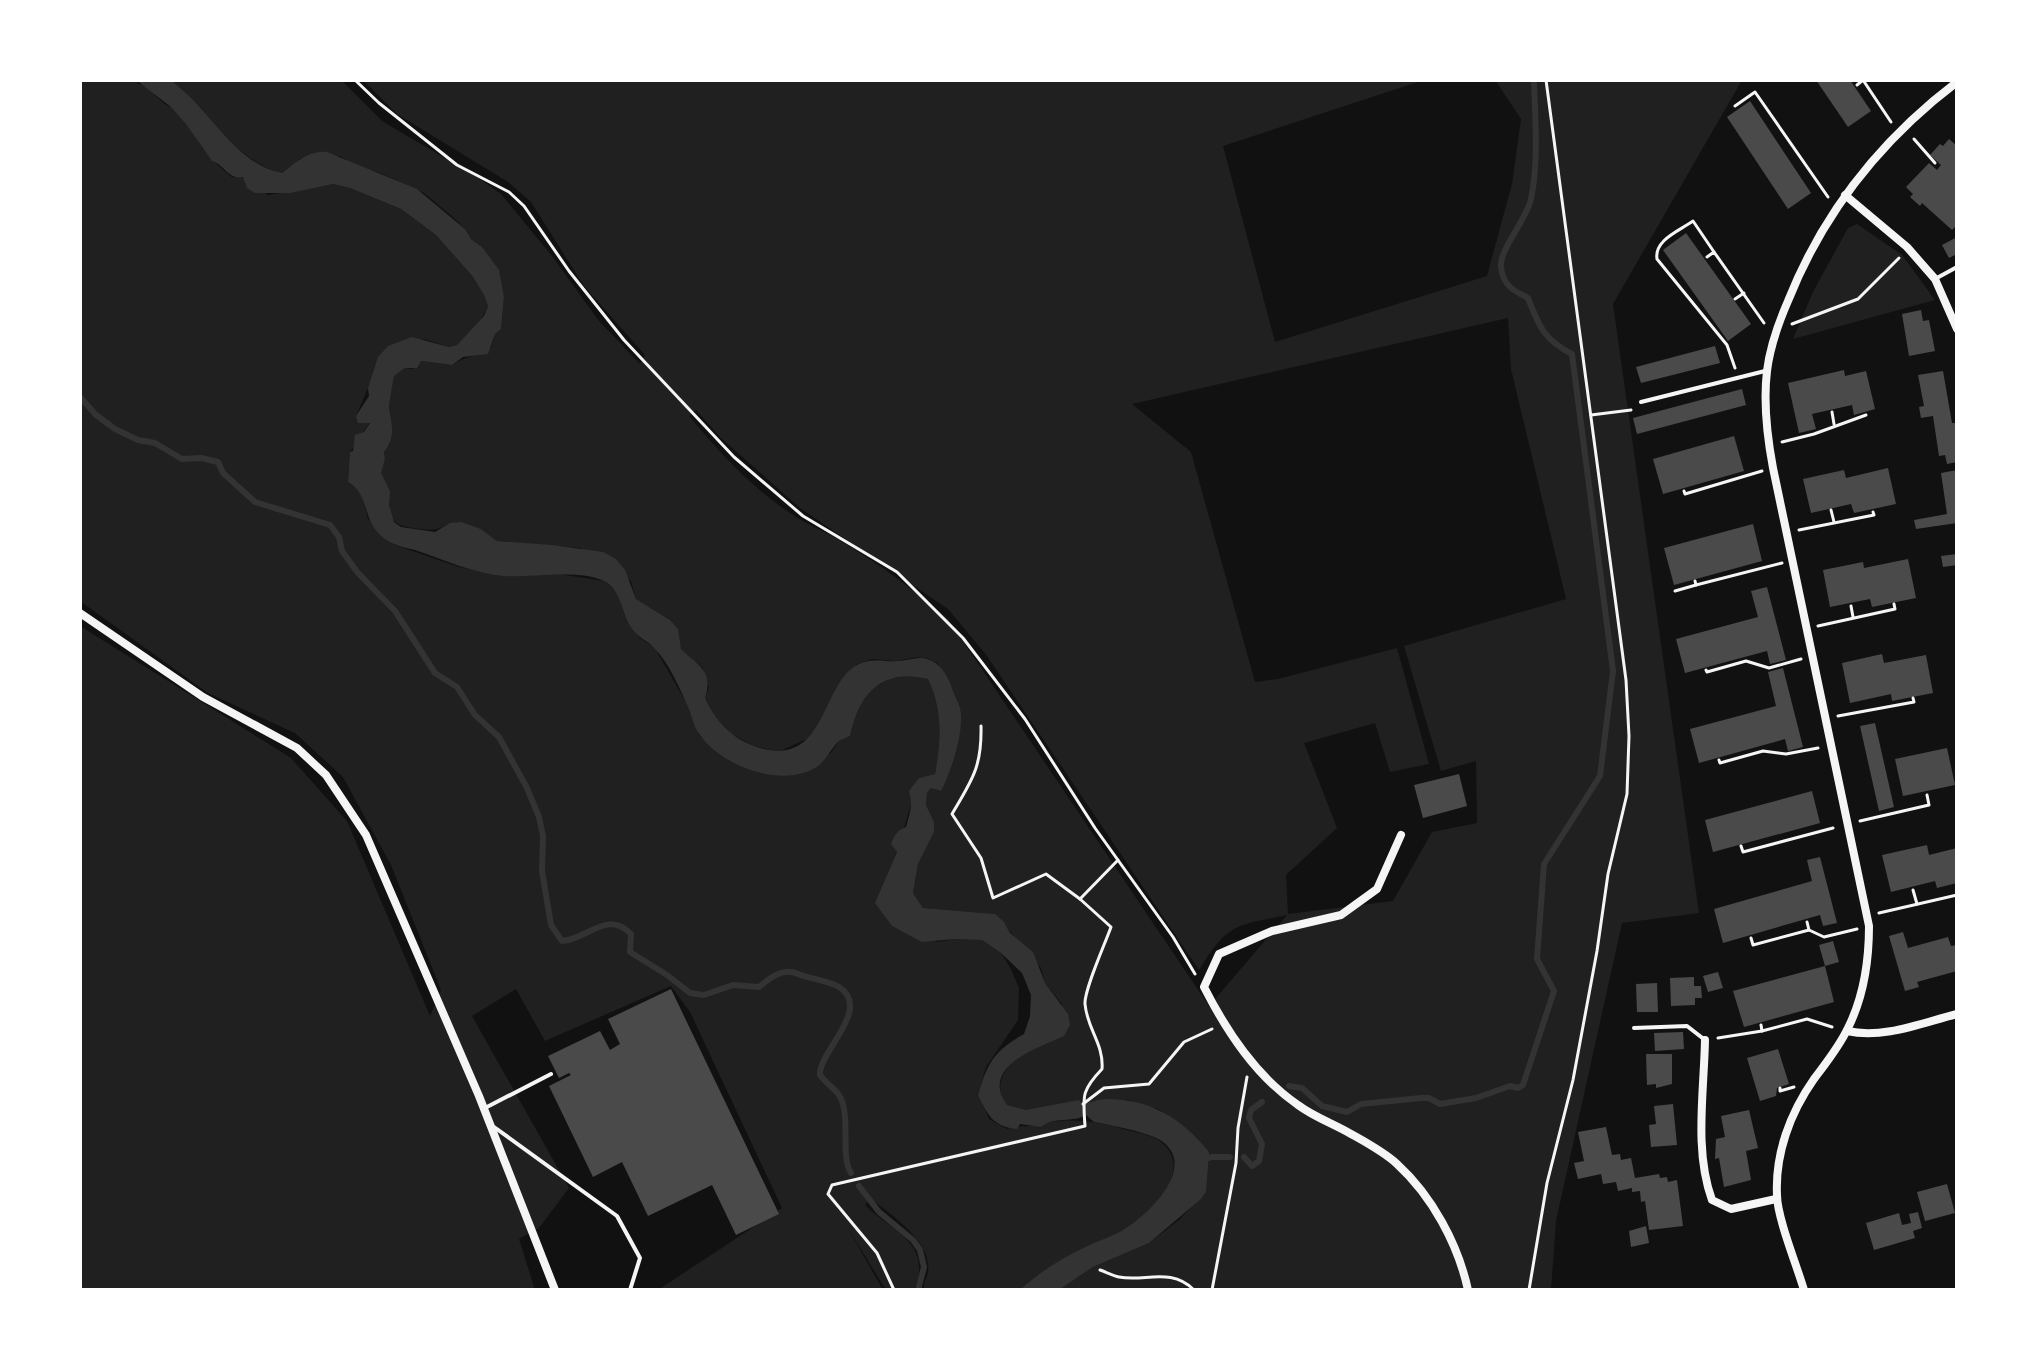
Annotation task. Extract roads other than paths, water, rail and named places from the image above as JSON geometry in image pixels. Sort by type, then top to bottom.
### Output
[{"type":"street","points":[[1804,1290],[1776,1199],[1778,1168],[1787,1129],[1813,1081],[1847,1031],[1865,980],[1869,926],[1773,468],[1766,416],[1767,371],[1776,330],[1797,276],[1836,208],[1900,130],[1957,82]]},
{"type":"street","points":[[1845,195],[1907,247],[1935,279],[1957,329]]},
{"type":"street","points":[[80,613],[203,697],[297,748],[326,775],[366,835],[479,1096],[555,1290]]},
{"type":"street","points":[[1401,835],[1377,889],[1341,915],[1272,931],[1219,954],[1204,987],[1222,1023],[1251,1061],[1300,1107],[1376,1149],[1396,1163],[1419,1187],[1437,1213],[1463,1269],[1468,1290]]},
{"type":"street","points":[[1847,1031],[1865,1035],[1892,1031],[1957,1014]]},
{"type":"street","points":[[1705,1040],[1704,1178],[1712,1200],[1731,1209],[1776,1199]]},
{"type":"lane","points":[[1935,279],[1957,267]]},
{"type":"lane","points":[[1641,402],[1767,371]]},
{"type":"lane","points":[[1634,1028],[1687,1026],[1705,1040]]},
{"type":"lane","points":[[484,1109],[551,1074]]},
{"type":"lane","points":[[490,1124],[617,1216],[640,1258],[630,1290]]},
{"type":"waterway","points":[[1289,1086],[1302,1088],[1322,1106],[1347,1112],[1361,1104],[1421,1098],[1429,1098],[1440,1104],[1476,1098],[1510,1086],[1518,1088],[1523,1085],[1554,991],[1537,959],[1544,864],[1600,776],[1613,671],[1572,354],[1549,338],[1528,298],[1509,286],[1501,267],[1504,252],[1531,199],[1536,154],[1534,80]]},
{"type":"waterway","points":[[80,397],[96,415],[138,440],[155,443],[182,459],[201,458],[218,462],[223,473],[255,502],[330,525],[339,537],[342,551],[358,573],[395,611],[435,673],[457,687],[475,715],[499,737],[539,817],[543,836],[542,871],[551,925],[562,941],[605,925],[622,927],[631,934],[630,952],[690,993],[704,995],[733,985],[759,987],[777,974],[792,972],[839,987],[848,996],[850,1007],[847,1018],[820,1075],[837,1092],[843,1104],[846,1159],[851,1173]]},
{"type":"waterway","points":[[1244,1157],[1252,1166],[1259,1161],[1262,1144],[1249,1118],[1251,1110],[1262,1102]]},
{"type":"waterway","points":[[1203,1160],[1230,1157]]},
{"type":"waterway","points":[[859,1186],[879,1212],[913,1240],[920,1250],[924,1267],[918,1290]]}]
